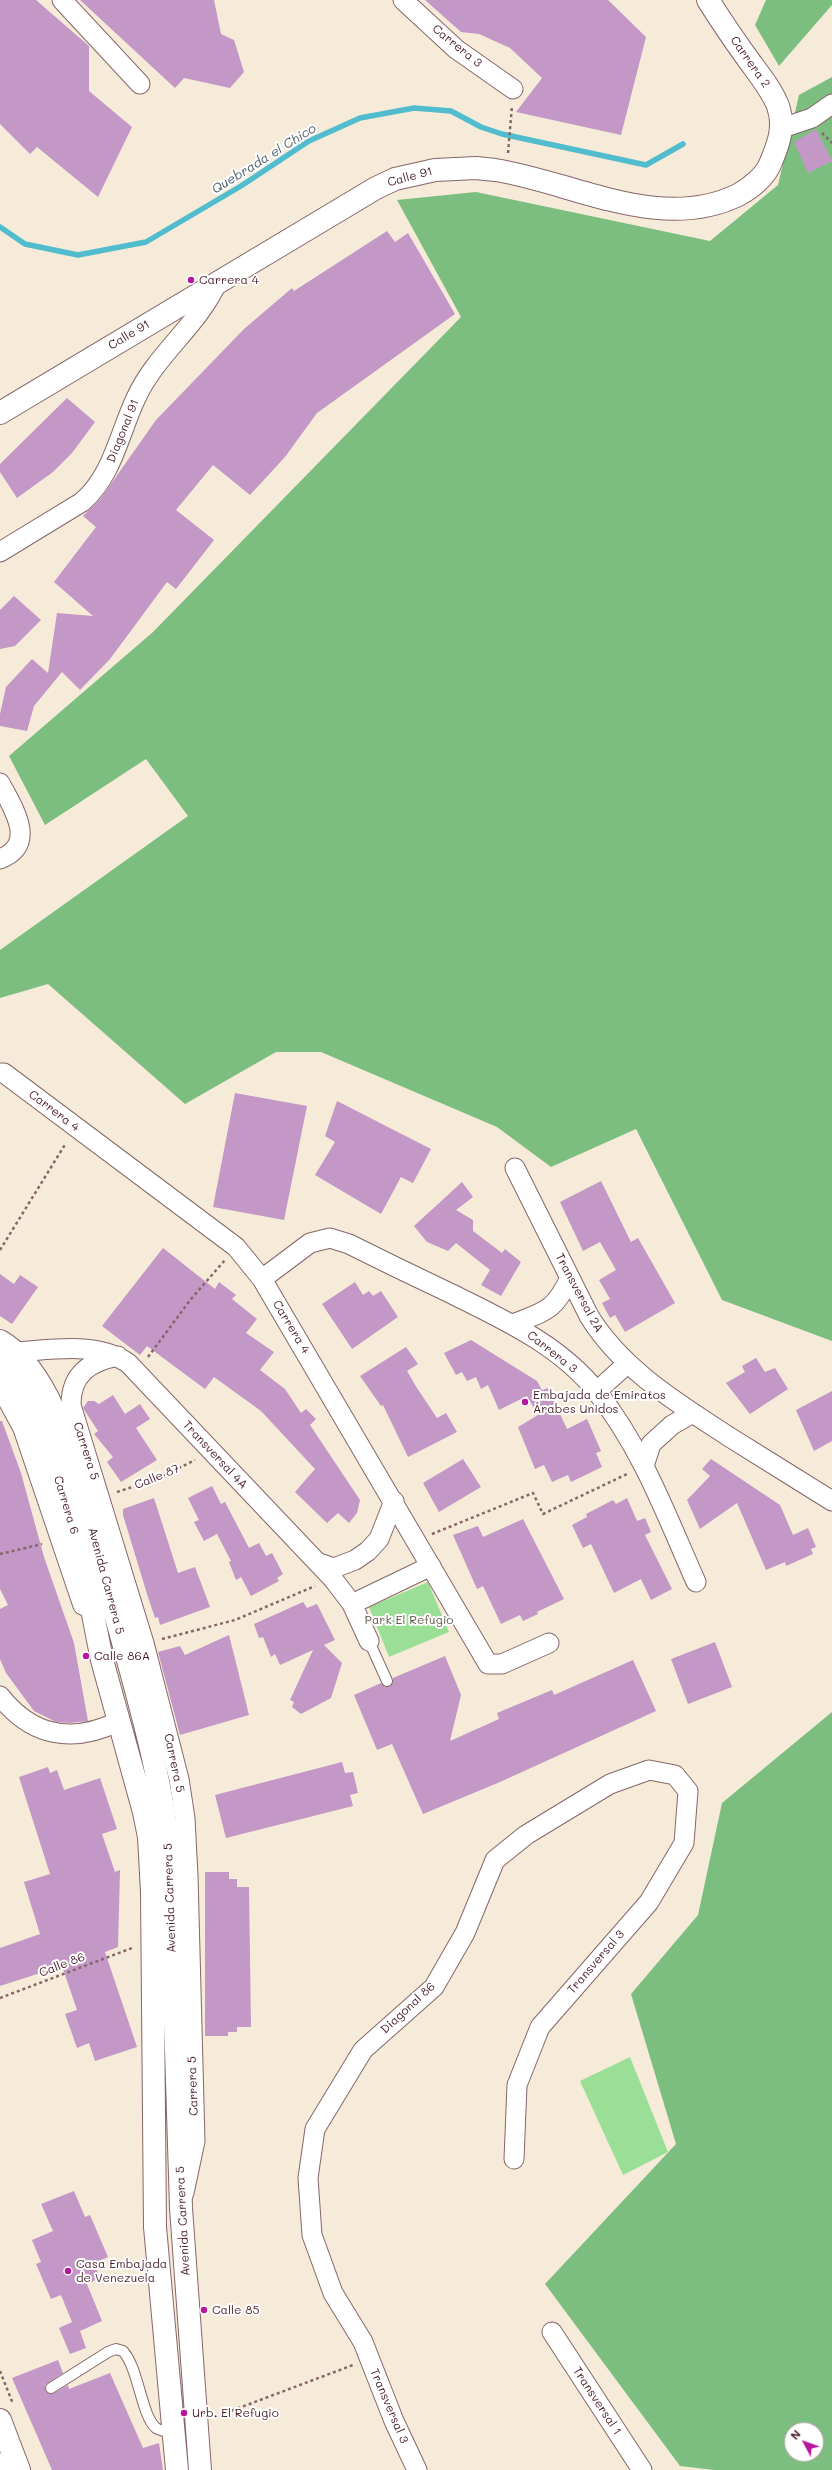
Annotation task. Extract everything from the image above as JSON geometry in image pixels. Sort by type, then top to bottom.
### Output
[{"type":"main road","name":"Carrera 2","points":[[708,0],[771,92],[778,106],[782,128]]},
{"type":"main road","name":"Calle 91","points":[[0,413],[218,281],[376,188],[395,179],[435,170],[476,168],[507,172],[621,203],[666,208],[701,207],[726,201],[744,192],[759,180],[770,166],[782,128]]},
{"type":"main road","name":"Carrera 6","points":[[5,1352],[17,1380],[41,1426],[81,1554],[102,1660]]},
{"type":"main road","name":"Avenida Carrera 5","points":[[5,1352],[37,1379],[48,1399],[89,1515],[155,1763],[166,1815],[170,1859],[181,2208],[200,2470]]},
{"type":"main road","name":"Avenida Carrera 5","points":[[0,1383],[24,1427],[102,1660],[144,1812],[151,1865],[155,2227],[177,2470]]},
{"type":"main road","points":[[5,2427],[11,2465]]},
{"type":"street","points":[[62,0],[140,84]]},
{"type":"street","name":"Carrera 3","points":[[403,0],[456,49],[513,90]]},
{"type":"street","points":[[782,128],[812,118],[832,104]]},
{"type":"street","name":"Diagonal 91","points":[[0,552],[82,502],[94,492],[103,480],[136,397],[145,381],[201,313],[218,281]]},
{"type":"street","points":[[0,783],[14,811],[21,833],[20,840],[11,854],[0,859]]},
{"type":"street","name":"Carrera 4","points":[[0,1074],[4,1073],[236,1247],[262,1279],[432,1566],[488,1664],[502,1664],[549,1643]]},
{"type":"street","name":"Transversal 2A","points":[[515,1168],[600,1334],[628,1363],[652,1384],[693,1413],[832,1501]]},
{"type":"street","name":"Carrera 3","points":[[262,1279],[310,1243],[330,1238],[349,1244],[513,1324],[574,1367],[597,1391],[644,1466],[696,1582]]},
{"type":"street","points":[[513,1324],[548,1310],[559,1300],[570,1278]]},
{"type":"street","name":"Transversal 4A","points":[[5,1352],[78,1349],[110,1352],[118,1356],[138,1372],[212,1452],[334,1579],[352,1604],[369,1641]]},
{"type":"street","name":"Carrera 5","points":[[118,1356],[106,1359],[85,1369],[77,1378],[71,1391],[72,1405],[144,1643],[179,1779],[188,1869],[195,2141],[194,2156],[181,2208]]},
{"type":"street","points":[[597,1391],[628,1363]]},
{"type":"street","points":[[644,1466],[651,1444],[672,1425],[693,1413]]},
{"type":"street","points":[[319,1562],[334,1568],[355,1560],[368,1551],[379,1539],[394,1502]]},
{"type":"street","points":[[352,1604],[432,1566]]},
{"type":"street","points":[[0,1696],[23,1720],[38,1728],[57,1733],[76,1735],[100,1730],[119,1720]]},
{"type":"street","name":"Diagonal 86","points":[[366,2350],[333,2293],[312,2235],[308,2178],[315,2129],[363,2050],[434,1987],[465,1933],[495,1860],[526,1835],[610,1784],[649,1770],[675,1775]]},
{"type":"street","name":"Transversal 3","points":[[514,2159],[517,2085],[540,2027],[649,1902],[684,1843],[688,1791],[675,1775]]},
{"type":"street","name":"Transversal 1","points":[[552,2332],[642,2470]]},
{"type":"street","name":"Transversal 3","points":[[366,2350],[394,2421],[417,2470]]},
{"type":"lane","points":[[369,1641],[387,1681]]},
{"type":"lane","points":[[51,2388],[108,2352],[116,2349],[123,2351],[134,2369],[151,2421],[162,2430],[174,2432]]},
{"type":"path","points":[[509,148],[510,126]]},
{"type":"path","points":[[0,1250],[76,1128]]},
{"type":"path","points":[[138,1372],[191,1299],[236,1247]]},
{"type":"path","name":"Calle 87","points":[[101,1498],[157,1479],[212,1452]]},
{"type":"path","points":[[417,1541],[533,1493],[543,1514],[644,1466]]},
{"type":"path","points":[[0,1554],[48,1542]]},
{"type":"path","points":[[144,1643],[235,1620],[334,1579]]},
{"type":"path","name":"Calle 86","points":[[0,1998],[131,1949]]},
{"type":"path","points":[[213,2418],[366,2350]]},
{"type":"path","points":[[0,2371],[5,2427]]},
{"type":"green space","points":[[766,0],[832,0],[832,5],[779,66],[755,25]]},
{"type":"green space","points":[[832,77],[832,1341],[722,1300],[636,1129],[551,1167],[497,1127],[321,1052],[276,1052],[185,1104],[48,984],[0,998],[0,950],[188,816],[146,759],[45,825],[9,756],[153,632],[461,317],[397,200],[476,192],[710,241],[778,185],[799,95]]},
{"type":"green space","name":"Park El Refugio","points":[[428,1582],[449,1632],[389,1657],[369,1607]]},
{"type":"green space","points":[[832,1712],[832,2470],[714,2470],[680,2466],[545,2284],[676,2144],[631,1994],[698,1915],[722,1803]]},
{"type":"green space","points":[[630,2057],[668,2152],[623,2175],[580,2081]]},
{"type":"building","points":[[0,0],[36,0],[89,46],[89,91],[132,127],[98,197],[37,147],[30,154],[0,124]]},
{"type":"building","points":[[80,0],[214,0],[221,34],[234,40],[244,72],[230,88],[184,78],[175,88]]},
{"type":"building","points":[[425,0],[608,0],[646,37],[621,135],[516,112],[542,78],[510,48],[479,34],[461,32]]},
{"type":"building","points":[[816,129],[832,161],[808,173],[794,142]]},
{"type":"building","points":[[387,231],[395,242],[408,233],[455,314],[317,413],[285,457],[250,495],[213,465],[176,510],[214,540],[176,589],[167,582],[110,659],[80,690],[62,672],[34,706],[27,731],[0,726],[0,714],[6,687],[32,659],[48,673],[57,613],[93,616],[54,582],[96,527],[83,516],[101,498],[156,420],[244,329],[292,288],[294,291]]},
{"type":"building","points":[[67,398],[95,422],[72,453],[53,472],[17,498],[0,472],[0,464]]},
{"type":"building","points":[[14,596],[41,620],[15,646],[0,649],[0,610]]},
{"type":"building","points":[[235,1093],[307,1106],[284,1220],[213,1207]]},
{"type":"building","points":[[337,1101],[431,1149],[413,1183],[401,1177],[381,1214],[315,1175],[335,1142],[325,1136]]},
{"type":"building","points":[[601,1181],[631,1242],[638,1238],[675,1303],[625,1332],[615,1315],[610,1318],[602,1303],[610,1299],[599,1280],[616,1270],[600,1242],[583,1251],[560,1202]]},
{"type":"building","points":[[462,1182],[473,1197],[456,1210],[473,1220],[473,1231],[502,1253],[505,1249],[521,1262],[501,1296],[481,1285],[490,1270],[456,1243],[448,1251],[427,1242],[414,1226]]},
{"type":"building","points":[[163,1248],[215,1289],[219,1282],[236,1295],[232,1299],[257,1319],[246,1333],[274,1352],[260,1370],[285,1389],[301,1413],[306,1409],[316,1419],[310,1425],[360,1500],[357,1513],[349,1523],[338,1513],[327,1523],[295,1492],[315,1469],[261,1411],[214,1377],[205,1389],[147,1346],[140,1355],[102,1326]]},
{"type":"building","points":[[0,1274],[14,1284],[20,1275],[38,1287],[12,1324],[0,1316]]},
{"type":"building","points":[[355,1282],[363,1295],[369,1291],[373,1296],[381,1291],[398,1317],[352,1349],[322,1304]]},
{"type":"building","points":[[471,1340],[537,1381],[542,1390],[548,1388],[567,1429],[587,1419],[601,1451],[596,1453],[602,1467],[571,1482],[568,1475],[552,1482],[544,1465],[535,1469],[518,1427],[538,1415],[527,1396],[499,1410],[488,1385],[481,1389],[476,1377],[467,1381],[462,1372],[456,1375],[444,1353]]},
{"type":"building","points":[[406,1347],[418,1364],[407,1371],[417,1388],[437,1418],[446,1413],[457,1432],[408,1457],[383,1405],[381,1406],[360,1376]]},
{"type":"building","points":[[756,1358],[765,1372],[775,1368],[788,1389],[750,1414],[726,1383],[745,1372],[742,1366]]},
{"type":"building","points":[[832,1391],[832,1441],[814,1451],[796,1410]]},
{"type":"building","points":[[113,1395],[125,1414],[140,1404],[150,1419],[136,1428],[157,1460],[121,1482],[107,1462],[113,1457],[94,1434],[98,1431],[83,1408],[88,1401],[94,1401],[99,1404]]},
{"type":"building","points":[[0,1421],[2,1421],[21,1473],[44,1557],[74,1643],[88,1721],[70,1723],[56,1722],[34,1711],[6,1673],[0,1659],[0,1609],[8,1605],[0,1589]]},
{"type":"building","points":[[463,1459],[481,1487],[439,1512],[423,1483]]},
{"type":"building","points":[[711,1459],[780,1505],[793,1535],[808,1528],[816,1547],[811,1549],[813,1554],[786,1566],[785,1562],[766,1570],[737,1503],[700,1529],[687,1500],[710,1476],[702,1469]]},
{"type":"building","points":[[212,1486],[221,1504],[225,1502],[249,1548],[259,1543],[266,1556],[272,1553],[283,1574],[277,1578],[279,1581],[251,1596],[241,1577],[236,1580],[229,1562],[231,1561],[217,1534],[204,1541],[194,1522],[199,1520],[188,1498]]},
{"type":"building","points":[[154,1498],[178,1573],[195,1567],[210,1607],[160,1625],[158,1617],[155,1618],[123,1515],[123,1509]]},
{"type":"building","points":[[627,1498],[637,1521],[645,1518],[651,1532],[645,1535],[672,1589],[651,1600],[641,1579],[614,1593],[591,1544],[583,1548],[572,1525],[587,1517],[586,1514],[613,1500],[616,1504]]},
{"type":"building","points":[[523,1519],[564,1599],[537,1612],[538,1614],[523,1621],[520,1615],[501,1624],[483,1586],[477,1589],[453,1535],[478,1526],[483,1537]]},
{"type":"building","points":[[303,1602],[307,1608],[317,1604],[335,1640],[324,1645],[342,1663],[331,1698],[301,1714],[292,1707],[294,1702],[290,1700],[313,1650],[280,1665],[275,1654],[271,1657],[263,1637],[259,1638],[254,1624]]},
{"type":"building","points":[[229,1635],[249,1715],[180,1735],[158,1652],[180,1646],[185,1655]]},
{"type":"building","points":[[715,1642],[732,1687],[688,1704],[671,1659]]},
{"type":"building","points":[[445,1656],[461,1695],[450,1741],[499,1719],[497,1713],[552,1690],[554,1695],[633,1660],[656,1711],[500,1782],[423,1814],[392,1744],[377,1750],[354,1695],[381,1683],[384,1686],[389,1687],[392,1684],[393,1678]]},
{"type":"building","points":[[342,1762],[345,1773],[353,1772],[358,1793],[350,1795],[353,1806],[226,1838],[215,1795]]},
{"type":"building","points":[[48,1767],[50,1773],[57,1770],[64,1790],[100,1778],[117,1829],[102,1834],[115,1872],[120,1870],[118,1947],[105,1952],[137,2047],[95,2061],[89,2043],[77,2048],[65,2014],[77,2010],[62,1966],[0,1986],[0,1948],[40,1934],[24,1882],[50,1874],[19,1777]]},
{"type":"building","points":[[205,1872],[229,1872],[229,1879],[237,1879],[237,1887],[249,1887],[251,2027],[237,2027],[237,2032],[228,2032],[228,2036],[205,2036]]},
{"type":"building","name":"Casa Embajada de Venezuela","points":[[74,2191],[85,2217],[90,2215],[108,2257],[94,2263],[100,2278],[87,2284],[102,2321],[80,2331],[86,2348],[70,2354],[59,2328],[72,2322],[61,2295],[51,2299],[36,2264],[41,2262],[32,2240],[53,2231],[41,2204]]},
{"type":"building","points":[[58,2360],[63,2373],[45,2385],[46,2392],[52,2394],[68,2385],[69,2389],[110,2373],[143,2448],[159,2443],[163,2470],[52,2470],[12,2378]]},
{"type":"waterway","name":"Quebrada el Chico","points":[[0,227],[25,244],[78,255],[146,242],[241,186],[309,141],[360,118],[414,108],[451,111],[481,127],[502,134],[646,165],[683,144]]},
{"type":"place","name":"Carrera 4","points":[[191,280]]},
{"type":"place","name":"Embajada de Emiratos Árabes Unidos","points":[[525,1402]]},
{"type":"place","name":"Calle 86A","points":[[86,1656]]},
{"type":"place","name":"Casa Embajada de Venezuela","points":[[68,2271]]},
{"type":"place","name":"Calle 85","points":[[204,2310]]},
{"type":"place","name":"Urb. El Refugio","points":[[184,2413]]}]
